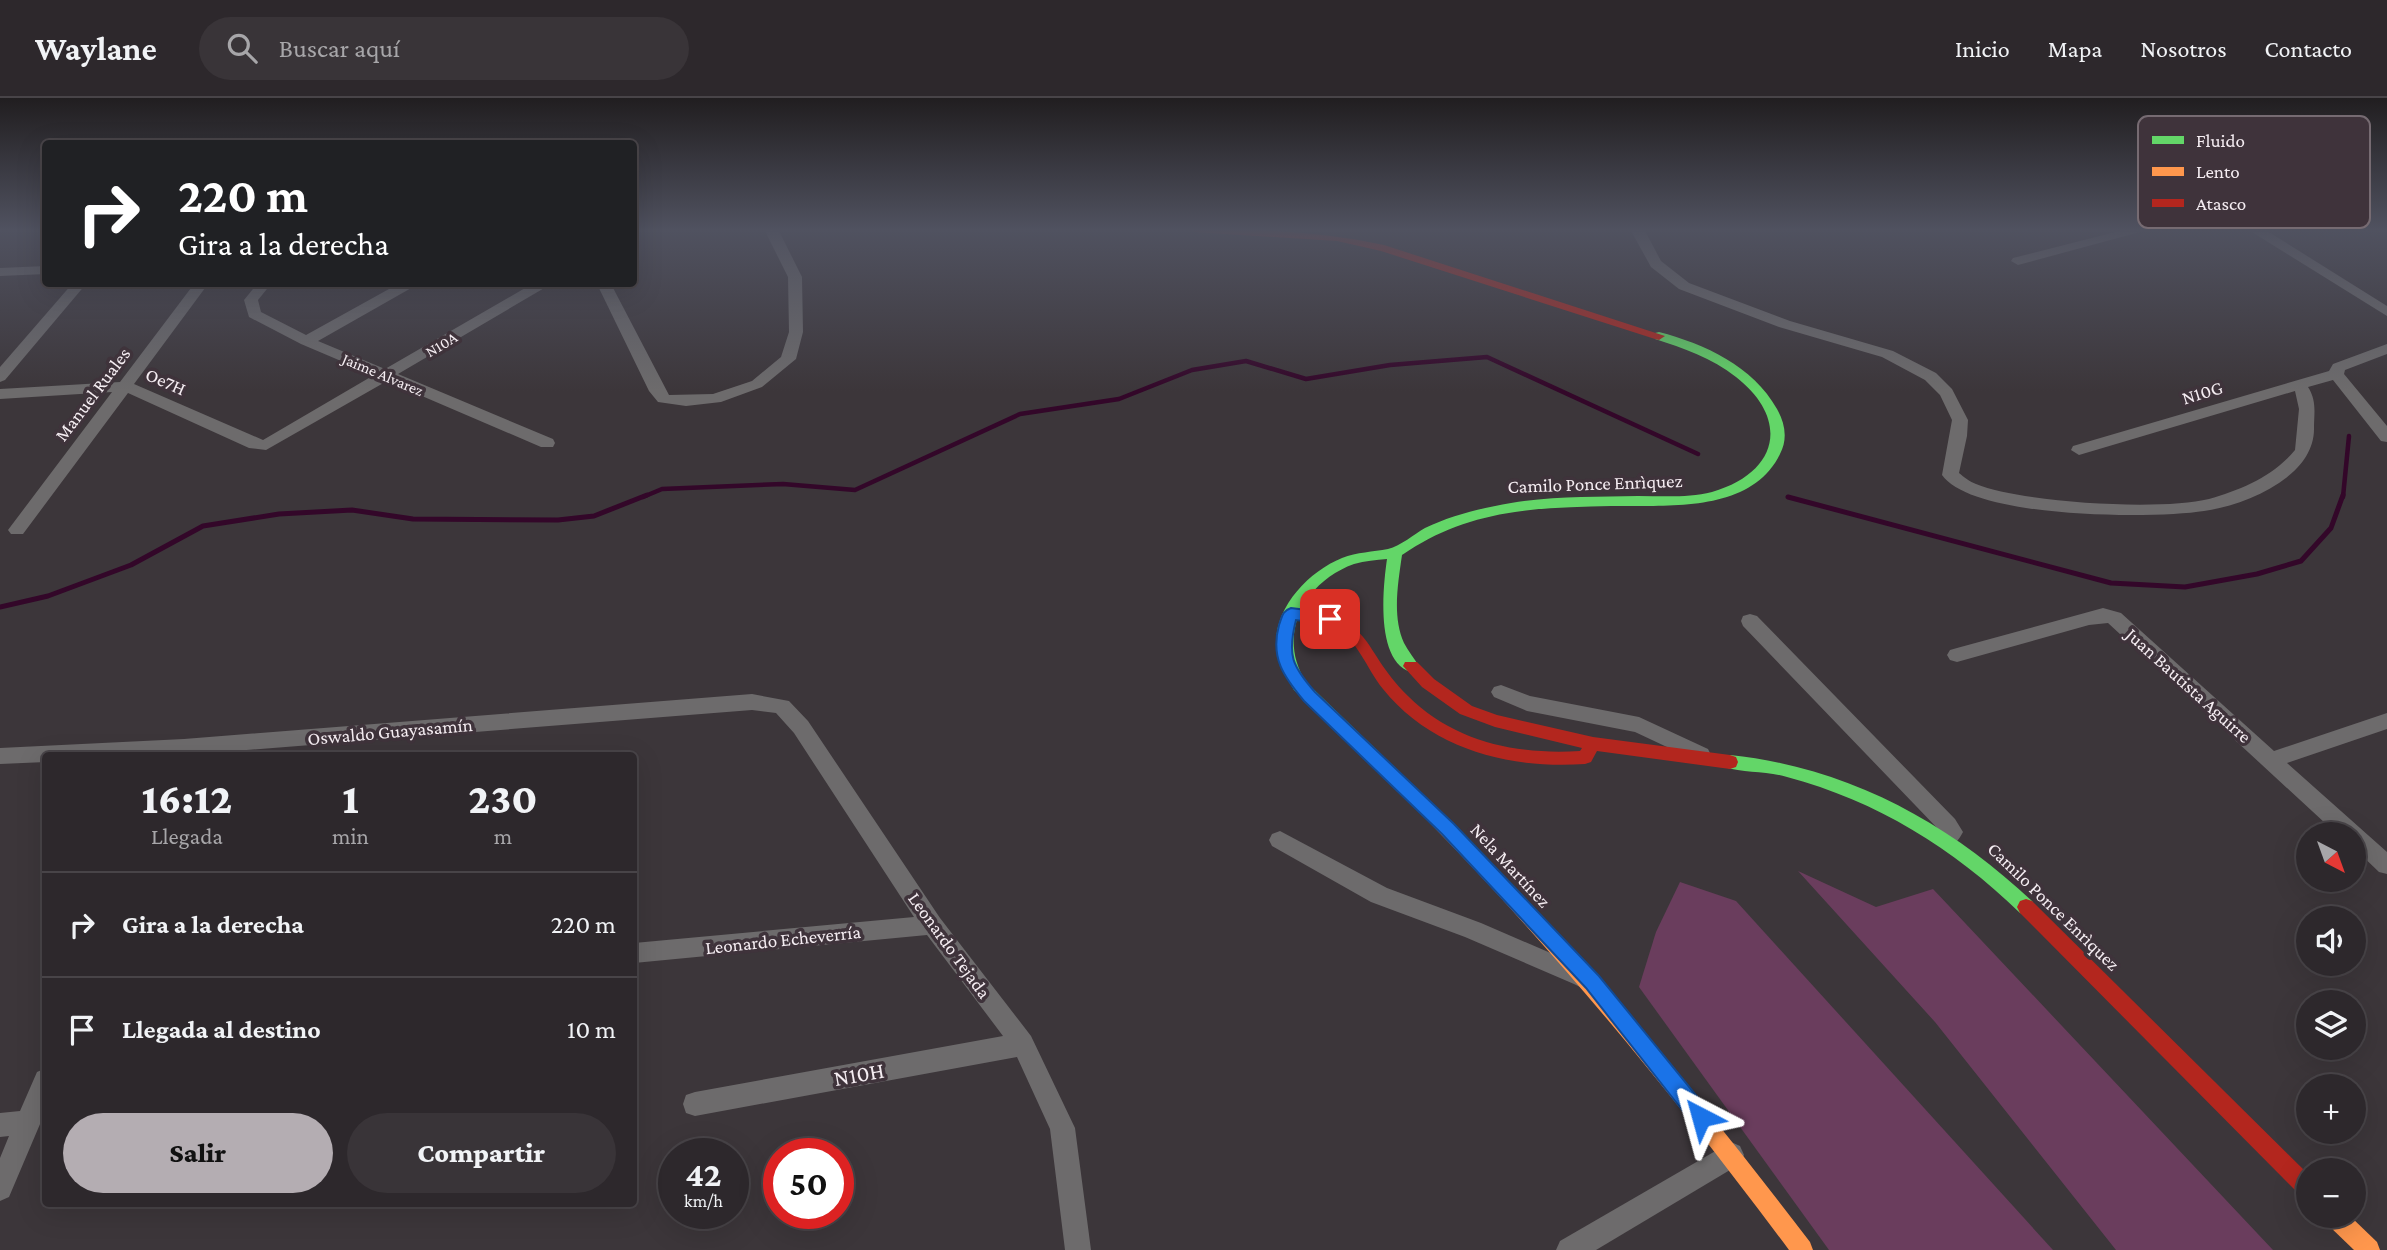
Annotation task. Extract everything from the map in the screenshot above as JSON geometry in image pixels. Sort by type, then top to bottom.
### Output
[{"type":"main road","name":"Camilo Ponce Enrìquez","points":[[1496,283],[1710,354],[1742,374],[1768,399],[1775,411],[1781,440],[1776,457],[1756,479],[1727,493],[1668,502],[1511,506],[1476,513],[1441,526],[1403,546],[1395,553],[1388,602],[1392,637],[1407,661],[1428,683],[1454,703],[1480,717],[1592,744],[1786,769],[1894,809],[1947,838],[1993,873],[2296,1177]]},
{"type":"main road","name":"Nela Martínez","points":[[1395,553],[1349,561],[1327,571],[1306,591],[1291,614],[1283,640],[1290,674],[1448,829],[1592,982],[1731,1155],[1802,1250]]},
{"type":"main road","points":[[1291,614],[1330,619],[1346,626],[1400,699],[1431,724],[1453,737],[1529,758],[1564,761],[1585,757],[1592,744]]},
{"type":"main road","points":[[2347,1228],[2369,1250]]},
{"type":"street","points":[[605,287],[657,391],[664,399],[686,401],[715,399],[757,384],[788,359],[796,332],[795,283]]},
{"type":"street","points":[[1680,283],[1793,327],[1889,354],[1937,380],[1959,413],[1960,435],[1950,475],[1958,484],[2004,498],[2096,509],[2208,505],[2275,479],[2305,448],[2308,401],[2300,385]]},
{"type":"street","points":[[2344,283],[2384,307]]},
{"type":"street","points":[[0,377],[76,287]]},
{"type":"street","name":"Manuel Ruales","points":[[17,530],[199,287]]},
{"type":"street","name":"Jaime Alvarez","points":[[262,287],[251,300],[254,314],[306,341],[547,443]]},
{"type":"street","points":[[306,341],[403,287]]},
{"type":"street","name":"N10A","points":[[267,444],[388,376],[536,287]]},
{"type":"street","points":[[2387,349],[2345,362],[2338,367],[2336,374],[2387,437]]},
{"type":"street","name":"N10G","points":[[2080,450],[2336,374]]},
{"type":"street","name":"Oe7H","points":[[0,394],[125,386],[255,444],[267,444]]},
{"type":"street","name":"Juan Bautista Aguirre","points":[[1956,655],[2089,618],[2103,615],[2114,618],[2340,822]]},
{"type":"street","points":[[1750,621],[1948,825],[1952,832],[1947,838]]},
{"type":"street","points":[[1500,692],[1527,703],[1639,725],[1708,758]]},
{"type":"street","name":"Leonardo Tejada","points":[[737,704],[768,702],[782,706],[793,716],[932,925],[1023,1044],[1062,1128],[1078,1250]]},
{"type":"street","name":"Oswaldo Guayasamín","points":[[182,752],[737,704]]},
{"type":"street","points":[[2272,760],[2387,721]]},
{"type":"street","name":"Oswaldo Guayasamín","points":[[0,756],[42,755]]},
{"type":"street","points":[[1280,840],[1379,895],[1473,930],[1592,982]]},
{"type":"street","name":"Juan Bautista Aguirre","points":[[2366,846],[2387,865]]},
{"type":"street","name":"Leonardo Echeverría","points":[[637,953],[932,925]]},
{"type":"street","name":"N10H","points":[[695,1104],[1023,1044]]},
{"type":"street","points":[[0,1188],[42,1090]]},
{"type":"street","points":[[0,1125],[29,1122]]},
{"type":"street","points":[[1569,1250],[1608,1231],[1687,1178],[1731,1155]]},
{"type":"shaded area","points":[[1798,871],[1876,907],[1933,889],[2273,1250],[2116,1250],[1935,1022]]},
{"type":"shaded area","points":[[1680,882],[1736,901],[2053,1250],[1829,1250],[1639,987],[1656,932]]},
{"type":"waterway","points":[[643,497],[662,489],[783,484],[855,490],[1020,414],[1119,399],[1192,370],[1246,361],[1306,379],[1390,365],[1487,357],[1698,454]]},
{"type":"waterway","points":[[2343,497],[2349,436]]},
{"type":"waterway","points":[[0,607],[48,596],[131,565],[203,526],[279,514],[352,510],[413,519],[558,520],[594,516],[647,495]]},
{"type":"waterway","points":[[1788,497],[2111,583],[2185,587],[2257,574],[2301,561],[2331,528],[2343,495]]},
{"type":"traffic: fast","points":[[1411,666],[1401,654],[1395,640],[1391,627],[1390,598],[1395,553],[1419,538],[1443,525],[1469,516],[1515,507],[1568,502],[1684,501],[1715,496],[1746,482],[1770,461],[1777,447],[1779,432],[1774,415],[1754,386],[1709,355],[1659,336]]},
{"type":"traffic: fast","points":[[1395,553],[1346,562],[1314,583],[1291,614],[1285,632],[1284,650],[1289,668],[1300,686],[1428,810]]},
{"type":"traffic: fast","points":[[1730,762],[1788,770],[1822,780],[1887,806],[1917,822],[1974,860],[2026,907]]},
{"type":"traffic: slow","points":[[1428,810],[1529,915],[1624,1023],[1714,1134],[1802,1250]]},
{"type":"traffic: slow","points":[[2347,1228],[2369,1250]]},
{"type":"traffic: jam","points":[[1493,283],[1659,336]]},
{"type":"traffic: jam","points":[[1291,614],[1318,617],[1337,623],[1350,631],[1402,700],[1420,717],[1464,741],[1487,750],[1512,755],[1561,759],[1585,757],[1593,744]]},
{"type":"traffic: jam","points":[[1411,666],[1428,683],[1466,710],[1495,721],[1593,744],[1730,762]]},
{"type":"traffic: jam","points":[[2026,907],[2296,1177]]},
{"type":"route","points":[[1330,619],[1291,614],[1283,640],[1283,653],[1290,674],[1448,829],[1592,982],[1701,1117]]}]
